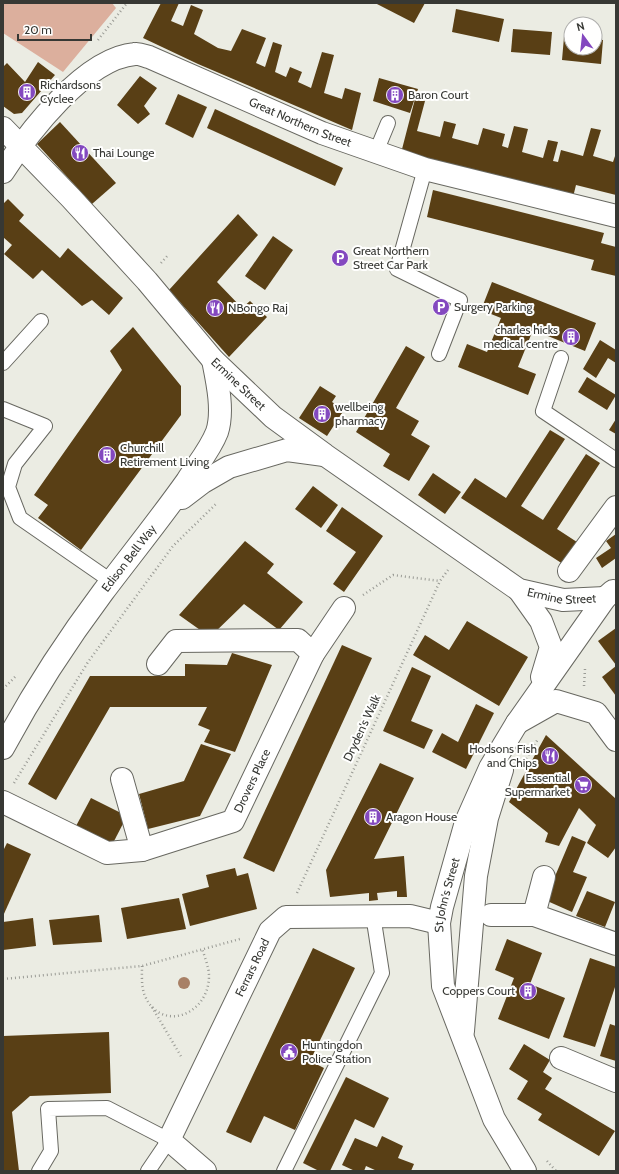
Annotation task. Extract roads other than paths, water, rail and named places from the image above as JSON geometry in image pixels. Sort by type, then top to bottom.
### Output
[{"type":"main road","name":"Great Northern Street","points":[[3,172],[20,145],[58,102],[84,78],[109,62],[137,53],[322,133],[425,169],[616,216]]},
{"type":"main road","name":"Ermine Street","points":[[3,128],[71,198],[147,281],[213,360],[273,417],[460,550],[519,590],[541,621],[551,647],[538,692]]},
{"type":"main road","name":"Edison Bell Way","points":[[5,740],[68,642],[111,581],[166,510],[206,453],[217,431],[219,388],[213,360]]},
{"type":"main road","points":[[166,510],[203,482],[229,467],[287,450],[325,455]]},
{"type":"main road","points":[[569,571],[616,507]]},
{"type":"main road","name":"Ermine Street","points":[[519,590],[564,600],[610,594]]},
{"type":"main road","name":"St John's Street","points":[[525,1171],[494,1118],[443,986],[439,923],[442,907],[466,822],[490,768],[517,723],[538,692],[610,594]]},
{"type":"main road","name":"Drovers Place","points":[[3,802],[107,853],[142,850],[233,821],[313,654],[344,608]]},
{"type":"main road","points":[[158,664],[176,641],[298,640],[313,654]]},
{"type":"main road","points":[[462,1034],[468,975],[469,938],[476,876],[488,818],[517,723],[556,701],[596,713],[616,740]]},
{"type":"main road","points":[[122,779],[142,850]]},
{"type":"main road","points":[[534,915],[544,877]]},
{"type":"main road","points":[[373,915],[415,916],[439,923]]},
{"type":"main road","name":"Ferrars Road","points":[[169,1140],[270,931],[286,917],[373,915]]},
{"type":"main road","points":[[491,915],[534,915],[616,944]]},
{"type":"main road","points":[[561,1058],[616,1080]]},
{"type":"main road","points":[[169,1140],[205,1171]]},
{"type":"lane","points":[[376,152],[388,123]]},
{"type":"lane","points":[[425,169],[397,269],[460,300],[439,354]]},
{"type":"lane","points":[[3,363],[41,321]]},
{"type":"lane","points":[[561,358],[543,411],[616,460]]},
{"type":"lane","points":[[3,409],[45,426],[15,464],[8,487],[20,518],[111,581]]},
{"type":"lane","points":[[284,1171],[382,973],[373,915]]},
{"type":"lane","points":[[39,1171],[51,1151],[48,1109],[107,1108],[169,1140],[148,1171]]},
{"type":"place","name":"Richardsons Cyclee","points":[[27,92]]},
{"type":"place","name":"Baron Court","points":[[395,95]]},
{"type":"place","name":"Thai Lounge","points":[[80,153]]},
{"type":"place","name":"Great Northern Street Car Park","points":[[340,258]]},
{"type":"place","name":"Surgery Parking","points":[[441,307]]},
{"type":"place","name":"NBongo Raj","points":[[215,308]]},
{"type":"place","name":"charles hicks medical centre","points":[[571,337]]},
{"type":"place","name":"wellbeing pharmacy","points":[[322,414]]},
{"type":"place","name":"Churchill Retirement Living","points":[[107,455]]},
{"type":"place","name":"Hodsons Fish and Chips","points":[[550,756]]},
{"type":"place","name":"Essential Supermarket","points":[[583,785]]},
{"type":"place","name":"Aragon House","points":[[373,817]]},
{"type":"place","name":"Coppers Court","points":[[528,991]]},
{"type":"place","name":"Huntingdon Police Station","points":[[289,1052]]}]
